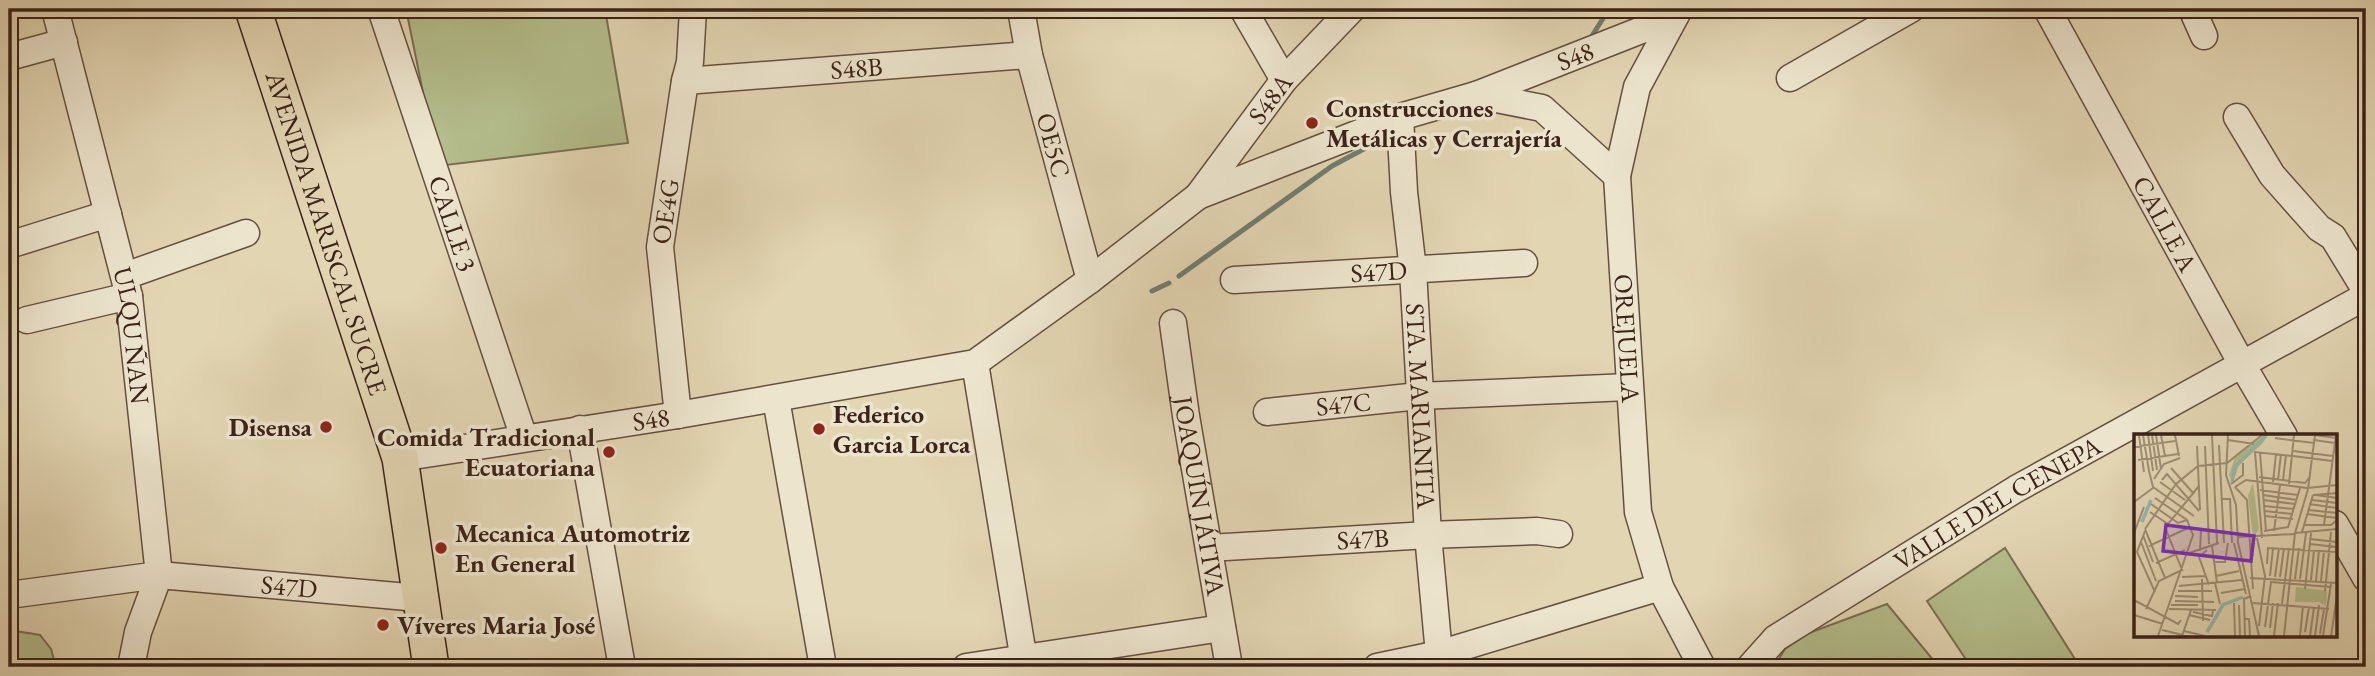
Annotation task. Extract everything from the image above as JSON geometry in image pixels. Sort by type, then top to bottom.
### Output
[{"type":"main road","name":"AVENIDA MARISCAL SUCRE","points":[[253,9],[400,458],[431,667]]},
{"type":"street","name":"ULQU ÑAN","points":[[55,9],[127,286],[159,575],[138,632],[131,667]]},
{"type":"street","name":"CALLE 3","points":[[381,9],[524,438]]},
{"type":"street","name":"OE4G","points":[[678,415],[660,247],[690,62],[693,9]]},
{"type":"street","name":"OE5C","points":[[1021,9],[1029,55],[1090,280]]},
{"type":"street","points":[[1243,9],[1284,80]]},
{"type":"street","name":"S48A","points":[[1198,196],[1284,80],[1352,9]]},
{"type":"street","points":[[1790,78],[1911,9]]},
{"type":"street","name":"CALLE A","points":[[2047,9],[2283,434]]},
{"type":"street","points":[[2192,9],[2204,36]]},
{"type":"street","name":"S48","points":[[1198,196],[1400,117],[1476,95],[1664,15]]},
{"type":"street","name":"OREJUELA","points":[[1664,15],[1637,87],[1617,176],[1629,387],[1638,512],[1660,587],[1702,667]]},
{"type":"street","points":[[9,57],[64,42]]},
{"type":"street","name":"S48B","points":[[685,81],[1029,55]]},
{"type":"street","points":[[1476,95],[1542,108],[1617,176]]},
{"type":"street","name":"STA. MARIANITA","points":[[1400,117],[1404,191],[1413,270],[1428,534],[1439,654]]},
{"type":"street","points":[[2237,117],[2272,175],[2319,228],[2333,237],[2366,293]]},
{"type":"street","points":[[1024,663],[975,363],[1090,280],[1198,196]]},
{"type":"street","points":[[9,244],[108,214]]},
{"type":"street","points":[[27,320],[127,286],[246,233]]},
{"type":"street","name":"S47D","points":[[1234,280],[1524,263]]},
{"type":"street","name":"VALLE DEL CENEPA","points":[[1750,667],[1776,638],[2016,489],[2243,366],[2366,293]]},
{"type":"street","name":"JOAQUÍN JÁTIVA","points":[[1173,323],[1186,416],[1229,667]]},
{"type":"street","name":"S48","points":[[400,458],[776,399],[975,363]]},
{"type":"street","name":"S47C","points":[[1267,412],[1419,396],[1629,387]]},
{"type":"street","points":[[776,399],[823,667]]},
{"type":"street","points":[[580,429],[622,667]]},
{"type":"street","points":[[2336,526],[2366,578]]},
{"type":"street","name":"S47B","points":[[1209,548],[1428,534],[1537,531],[1559,534]]},
{"type":"street","name":"S47D","points":[[9,595],[159,575],[419,598]]},
{"type":"street","points":[[1377,667],[1439,654],[1660,587]]},
{"type":"street","points":[[966,667],[1024,663],[1222,628]]},
{"type":"green space","points":[[406,9],[605,9],[628,143],[438,166]]},
{"type":"green space","points":[[2005,548],[2080,667],[1971,667],[1927,601]]},
{"type":"green space","points":[[1887,604],[1939,667],[1774,667],[1785,649],[1809,633]]},
{"type":"green space","points":[[9,630],[40,635],[51,649],[56,667],[9,667]]},
{"type":"waterway","points":[[1590,39],[1609,9]]},
{"type":"waterway","points":[[1179,276],[1332,166],[1392,134]]},
{"type":"waterway","points":[[1152,291],[1169,283]]},
{"type":"place","name":"Construcciones Metálicas y Cerrajería","points":[[1312,123]]},
{"type":"place","name":"Disensa","points":[[326,427]]},
{"type":"place","name":"Federico Garcia Lorca","points":[[819,429]]},
{"type":"place","name":"Comida Tradicional Ecuatoriana","points":[[609,452]]},
{"type":"place","name":"Mecanica Automotriz En General","points":[[441,548]]},
{"type":"place","name":"Víveres Maria José","points":[[383,625]]}]
